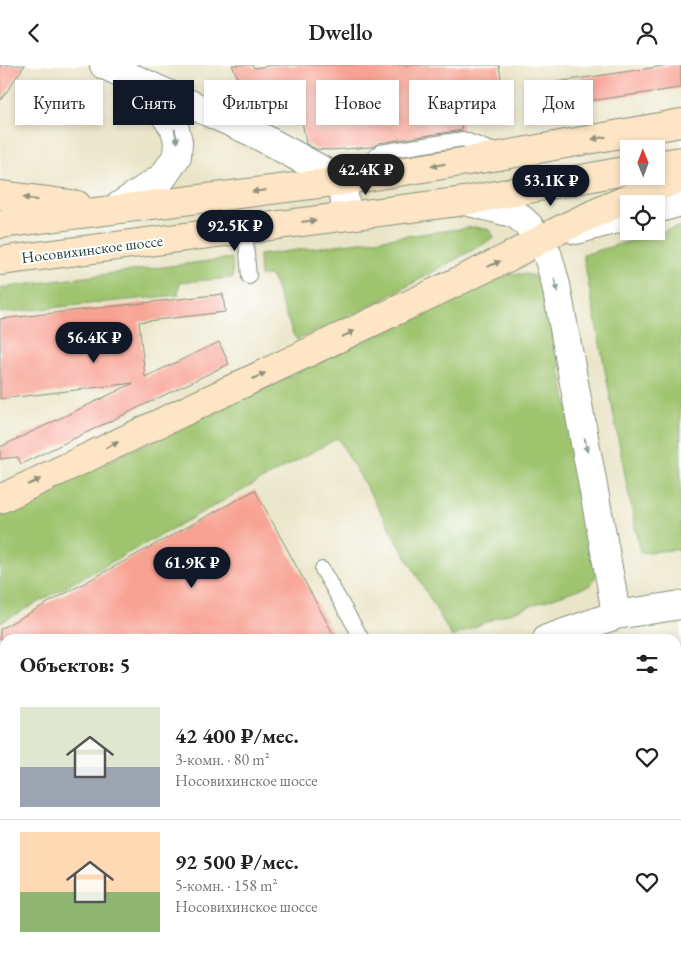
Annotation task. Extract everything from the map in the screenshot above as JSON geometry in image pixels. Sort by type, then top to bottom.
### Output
[{"type":"main road","points":[[0,224],[346,180],[505,155],[681,123]]},
{"type":"main road","points":[[665,164],[681,161]]},
{"type":"main road","name":"Носовихинское шоссе","points":[[0,261],[465,201],[620,173]]},
{"type":"main road","points":[[0,499],[510,257],[538,240],[626,199],[681,177]]},
{"type":"main road","points":[[0,195],[113,210]]},
{"type":"street","points":[[104,65],[136,75],[346,180],[346,216]]},
{"type":"street","points":[[113,210],[163,177],[177,156],[178,142],[175,129],[136,75]]},
{"type":"street","points":[[465,201],[516,214],[529,226],[548,256],[556,285],[616,615]]},
{"type":"street","points":[[665,206],[681,202]]},
{"type":"street","points":[[538,240],[620,218]]},
{"type":"street","points":[[562,634],[616,615],[681,605]]},
{"type":"lane","points":[[245,229],[249,277]]},
{"type":"lane","points":[[322,569],[359,634]]},
{"type":"green space","points":[[681,226],[681,549],[640,553],[583,255],[634,240],[665,240],[665,231]]},
{"type":"green space","points":[[475,227],[490,230],[494,238],[379,302],[297,340],[271,275],[260,276],[259,255]]},
{"type":"green space","points":[[232,258],[233,278],[180,282],[178,295],[0,313],[0,288]]},
{"type":"green space","points":[[507,274],[527,274],[539,281],[546,293],[598,571],[591,585],[495,618],[459,634],[450,634],[338,438],[0,623],[0,512]]},
{"type":"building","points":[[0,65],[25,65],[0,101]]},
{"type":"building","points":[[232,65],[252,65],[254,68],[274,65],[499,65],[501,80],[409,80],[409,125],[461,125],[462,130],[379,143],[372,147],[331,150],[316,149],[306,144],[303,125],[306,125],[306,80],[238,80]]},
{"type":"building","points":[[681,65],[681,88],[593,100],[593,80],[570,80]]},
{"type":"building","points":[[223,294],[225,312],[139,322],[145,377],[219,342],[229,364],[21,464],[18,457],[0,459],[0,447],[134,383],[0,399],[0,319]]},
{"type":"building","points":[[255,490],[333,634],[0,634],[0,629]]}]
